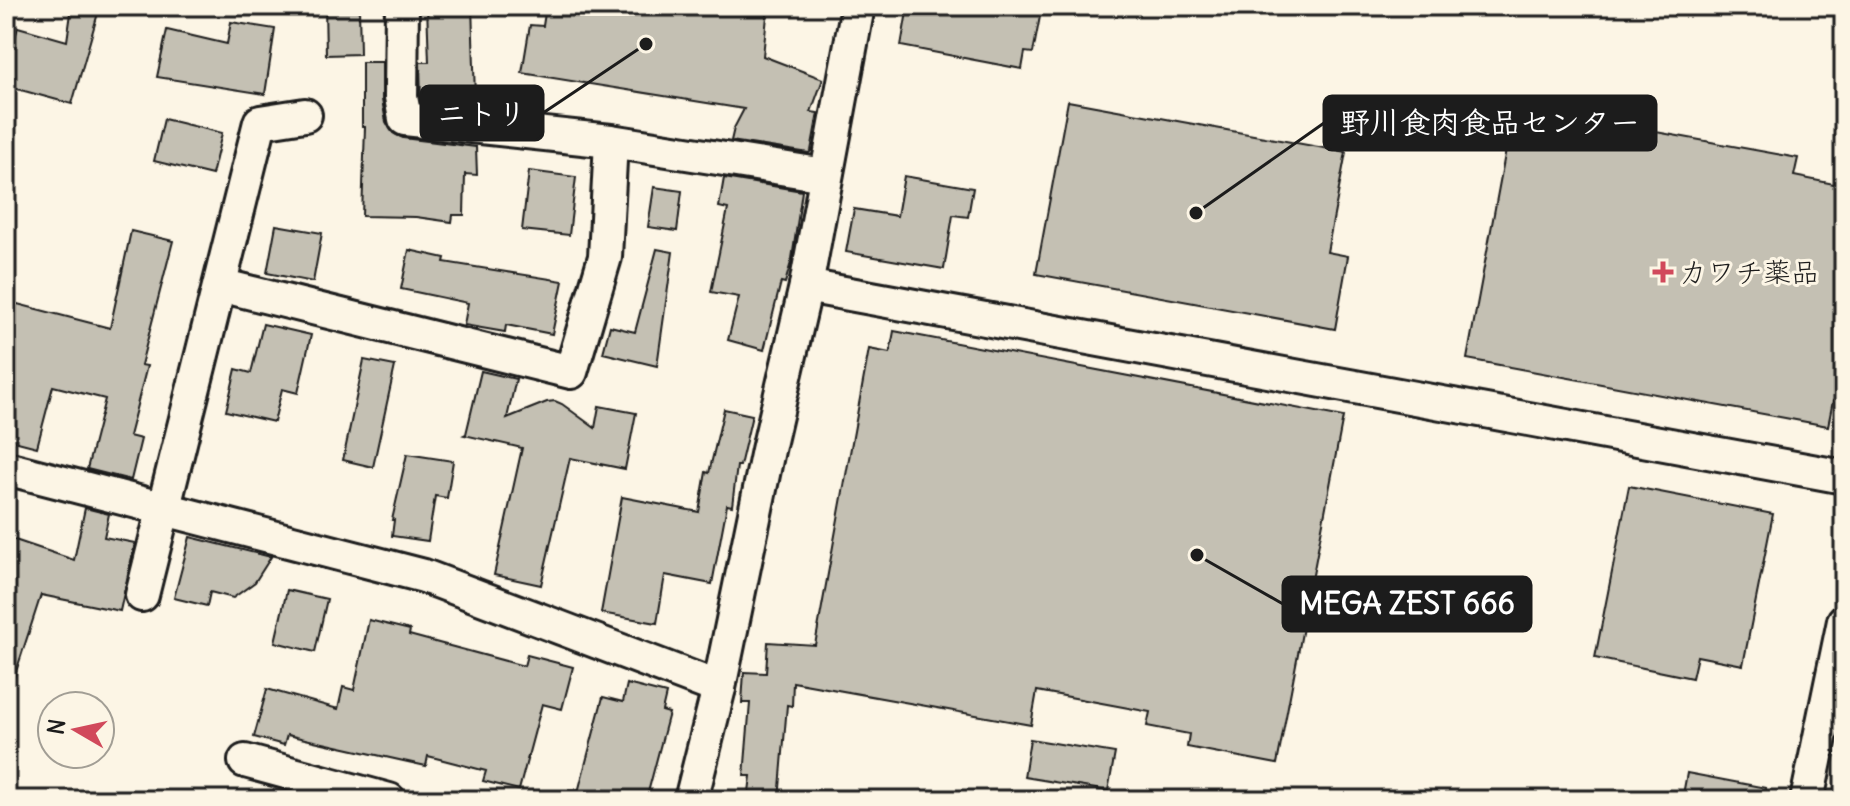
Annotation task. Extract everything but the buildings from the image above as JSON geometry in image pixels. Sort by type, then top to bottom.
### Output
[{"type":"street","points":[[402,6],[401,97],[405,119],[611,141],[825,175]]},
{"type":"street","points":[[691,800],[719,688],[768,450],[806,286],[858,6]]},
{"type":"street","points":[[142,595],[260,122],[305,115]]},
{"type":"street","points":[[220,285],[571,372],[605,257],[611,141]]},
{"type":"street","points":[[806,286],[1844,477]]},
{"type":"street","points":[[6,468],[424,576],[719,688]]},
{"type":"street","points":[[1807,800],[1844,621]]},
{"type":"street","points":[[245,761],[389,800]]},
{"type":"place","name":"ニトリ","points":[[646,44]]},
{"type":"place","name":"野川食肉食品センター","points":[[1196,213]]},
{"type":"place","name":"カワチ薬品","points":[[1663,272]]},
{"type":"place","name":"MEGA ZEST 666","points":[[1197,555]]}]
